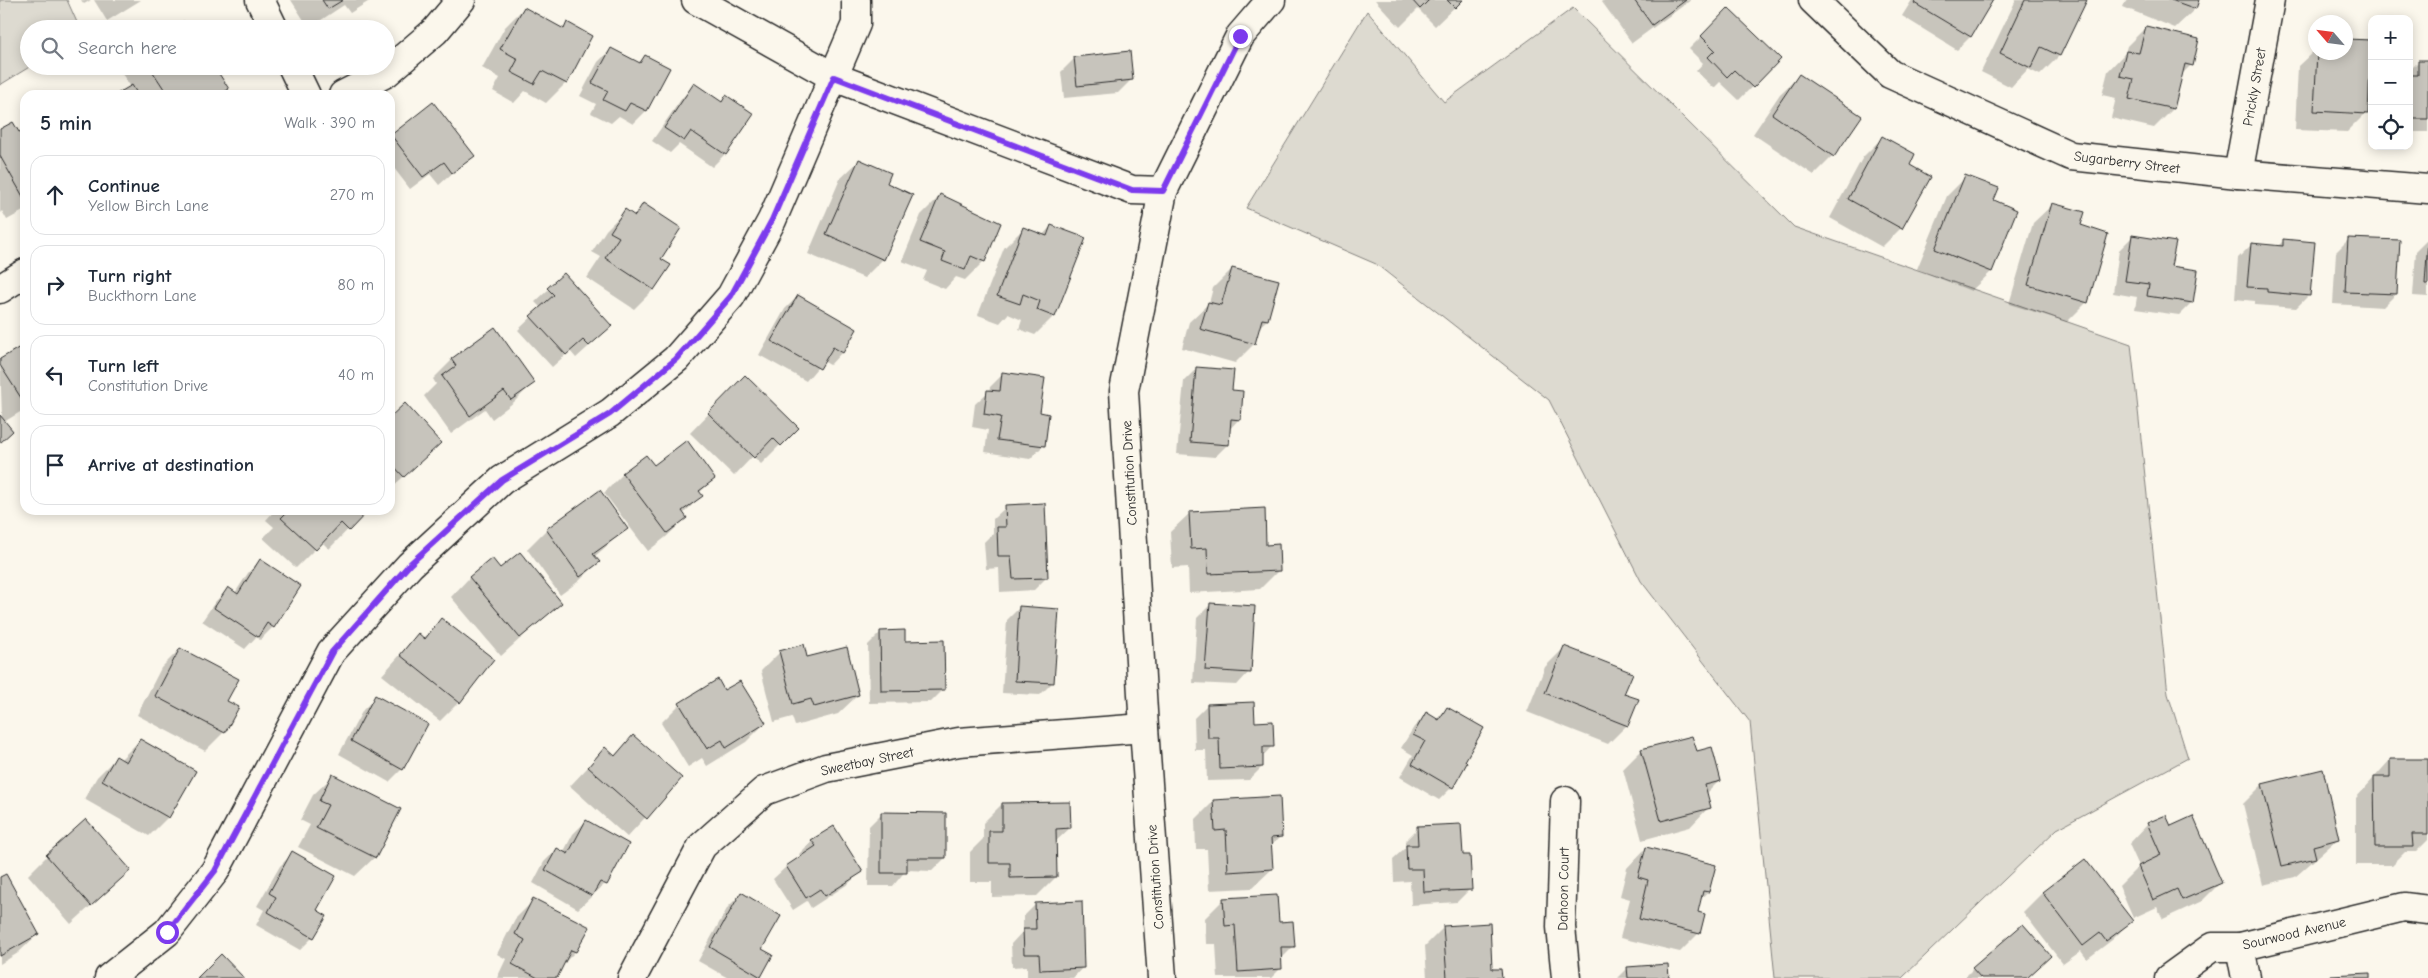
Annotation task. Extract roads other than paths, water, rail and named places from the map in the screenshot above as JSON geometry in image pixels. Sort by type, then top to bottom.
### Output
[{"type":"street","points":[[260,0],[270,20]]},
{"type":"street","points":[[395,65],[435,31],[461,0]]},
{"type":"street","points":[[696,0],[834,77],[1132,190],[1163,191]]},
{"type":"street","points":[[109,978],[167,932],[215,871],[332,652],[410,564],[502,480],[610,414],[676,359],[731,296],[772,220],[834,77],[856,24],[856,0]]},
{"type":"street","name":"Constitution Drive","points":[[1162,978],[1144,728],[1124,392],[1163,191],[1240,36],[1271,0]]},
{"type":"street","name":"Sugarberry Street","points":[[1813,0],[1890,74],[2071,156],[2238,174],[2428,189]]},
{"type":"street","name":"Prickly Street","points":[[2238,174],[2270,0]]},
{"type":"street","points":[[296,75],[304,90]]},
{"type":"street","points":[[353,90],[382,75]]},
{"type":"street","points":[[0,289],[20,277]]},
{"type":"street","name":"Sweetbay Street","points":[[632,978],[702,846],[764,790],[826,768],[959,742],[1144,728]]},
{"type":"street","name":"Dahoon Court","points":[[1565,801],[1561,927],[1566,978]]},
{"type":"street","name":"Sourwood Avenue","points":[[2169,978],[2212,947],[2240,947],[2404,907],[2428,910]]},
{"type":"street","points":[[2240,947],[2246,978]]}]
